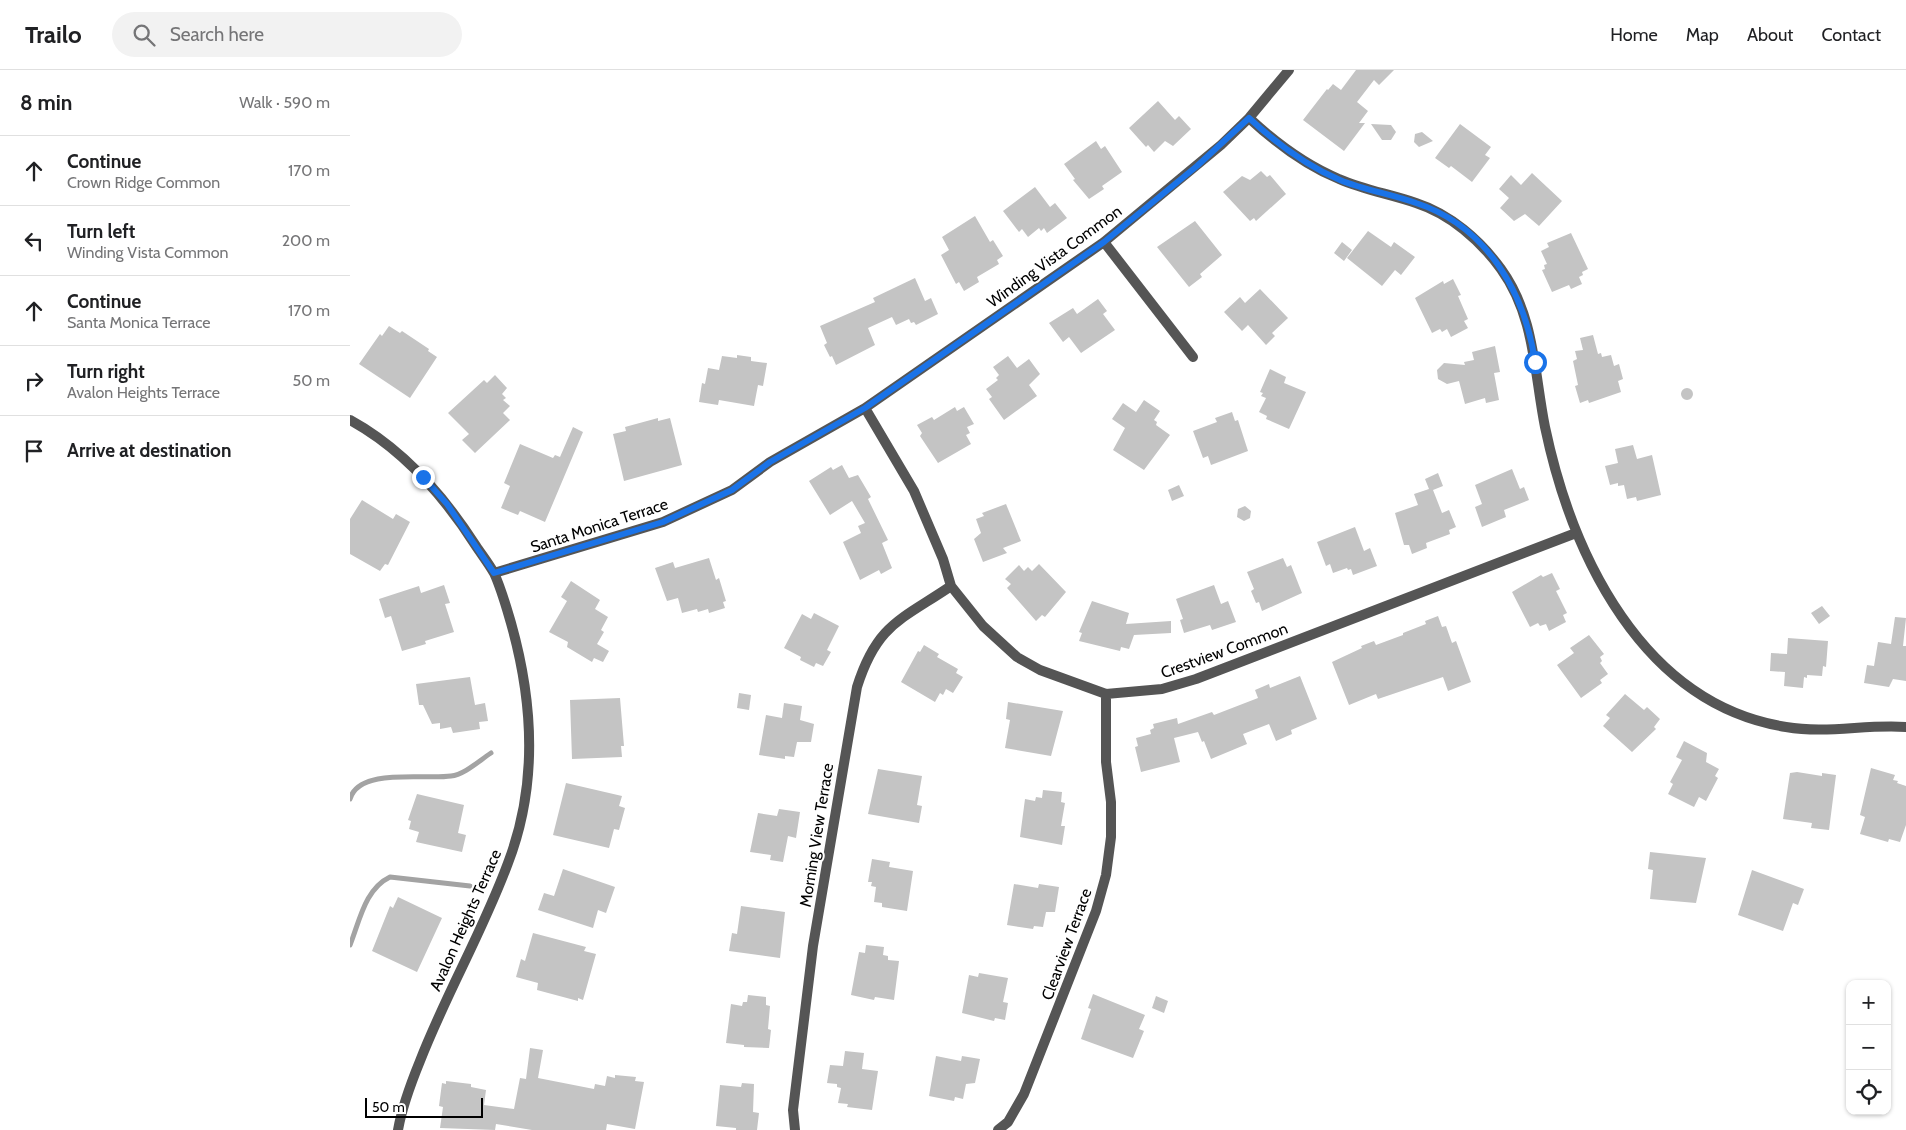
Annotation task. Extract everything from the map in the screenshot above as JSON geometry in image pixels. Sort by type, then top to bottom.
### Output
[{"type":"street","name":"Winding Vista Common","points":[[865,408],[1104,242],[1197,166],[1249,118],[1289,70]]},
{"type":"street","points":[[1249,118],[1288,151],[1324,172],[1360,187],[1416,203],[1440,214],[1475,239],[1501,269],[1522,307],[1531,340],[1540,404],[1548,442],[1576,533],[1611,598],[1636,638],[1681,680],[1714,701],[1747,716],[1786,727],[1832,730],[1906,727]]},
{"type":"street","points":[[1104,242],[1193,358]]},
{"type":"street","name":"Crestview Common","points":[[865,408],[914,491],[943,559],[951,586],[983,626],[1017,657],[1040,670],[1106,694],[1162,689],[1196,679],[1576,533]]},
{"type":"street","name":"Santa Monica Terrace","points":[[494,573],[663,522],[732,490],[770,462],[865,408]]},
{"type":"street","name":"Avalon Heights Terrace","points":[[350,420],[400,455],[423,477],[447,504],[494,573],[507,610],[524,677],[530,735],[527,786],[509,861],[429,1037],[412,1080],[398,1130]]},
{"type":"street","name":"Morning View Terrace","points":[[796,1130],[794,1110],[813,946],[857,687],[872,649],[884,633],[900,618],[951,586]]},
{"type":"street","name":"Clearview Terrace","points":[[998,1130],[1008,1122],[1024,1094],[1096,911],[1106,875],[1111,837],[1111,802],[1106,762],[1106,694]]},
{"type":"building","points":[[1356,70],[1394,70],[1379,85],[1374,80],[1357,102],[1368,111],[1359,123],[1365,123],[1344,151],[1303,120],[1327,89],[1333,84],[1341,90]]},
{"type":"building","points":[[1158,101],[1175,120],[1179,116],[1191,129],[1173,146],[1165,141],[1154,152],[1148,145],[1146,147],[1129,128]]},
{"type":"building","points":[[1371,124],[1391,125],[1396,132],[1391,140],[1382,140]]},
{"type":"building","points":[[1460,124],[1491,147],[1485,155],[1490,158],[1472,182],[1451,166],[1449,168],[1435,158]]},
{"type":"building","points":[[1422,132],[1433,141],[1419,147],[1414,142],[1415,134]]},
{"type":"building","points":[[1096,141],[1101,149],[1105,146],[1122,172],[1102,186],[1104,189],[1089,199],[1073,180],[1075,179],[1064,164]]},
{"type":"building","points":[[1261,171],[1267,177],[1270,175],[1286,194],[1256,221],[1254,218],[1250,221],[1223,192],[1242,176],[1250,180]]},
{"type":"building","points":[[1532,173],[1562,201],[1539,226],[1525,214],[1514,221],[1500,208],[1509,198],[1499,189],[1511,175],[1521,185]]},
{"type":"building","points":[[1035,187],[1050,207],[1055,203],[1067,218],[1047,233],[1044,228],[1041,231],[1039,228],[1028,237],[1022,229],[1019,232],[1003,211]]},
{"type":"building","points":[[975,216],[990,242],[993,240],[1003,256],[997,260],[999,264],[977,277],[979,282],[964,291],[959,282],[956,284],[941,255],[949,250],[942,237]]},
{"type":"building","points":[[1195,221],[1222,255],[1200,274],[1202,277],[1189,287],[1157,247]]},
{"type":"building","points":[[1368,231],[1391,247],[1394,242],[1415,257],[1401,275],[1395,270],[1382,286],[1347,258]]},
{"type":"building","points":[[1571,233],[1588,269],[1582,272],[1583,275],[1579,277],[1582,284],[1571,289],[1569,285],[1552,292],[1542,270],[1545,269],[1544,265],[1547,264],[1541,251],[1549,247],[1547,243]]},
{"type":"building","points":[[1342,242],[1352,250],[1344,261],[1334,253]]},
{"type":"building","points":[[915,278],[925,301],[931,298],[938,314],[916,325],[914,322],[911,323],[909,319],[896,325],[892,317],[868,328],[875,345],[836,365],[824,345],[827,343],[820,326],[875,302],[873,298]]},
{"type":"building","points":[[1453,279],[1461,295],[1458,296],[1468,319],[1464,321],[1468,328],[1451,337],[1447,329],[1442,332],[1440,329],[1432,333],[1415,298],[1443,281],[1444,284]]},
{"type":"building","points":[[1260,289],[1288,318],[1272,333],[1275,336],[1266,345],[1248,325],[1242,331],[1224,312],[1240,297],[1245,303]]},
{"type":"building","points":[[1098,299],[1107,311],[1103,314],[1115,330],[1081,353],[1069,337],[1063,342],[1049,323],[1073,308],[1077,314]]},
{"type":"building","points":[[389,326],[400,333],[402,331],[429,349],[428,351],[437,357],[410,398],[359,364],[380,334],[382,336]]},
{"type":"building","points":[[1593,335],[1598,354],[1601,353],[1602,357],[1611,355],[1614,366],[1619,364],[1623,379],[1618,381],[1621,392],[1589,403],[1588,400],[1580,403],[1575,386],[1578,385],[1573,361],[1577,359],[1575,351],[1583,350],[1580,338]]},
{"type":"building","points":[[1495,346],[1500,372],[1494,373],[1499,400],[1486,403],[1485,398],[1465,404],[1459,381],[1447,384],[1438,379],[1437,370],[1444,363],[1465,365],[1464,362],[1474,360],[1472,352]]},
{"type":"building","points":[[737,355],[751,357],[751,361],[767,363],[763,386],[758,385],[754,406],[719,400],[718,405],[699,402],[702,383],[705,384],[708,368],[719,370],[722,356],[737,358]]},
{"type":"building","points":[[1008,356],[1017,368],[1029,359],[1040,374],[1029,385],[1037,396],[1004,420],[989,399],[992,397],[986,389],[998,380],[996,378],[999,375],[993,367]]},
{"type":"building","points":[[1270,369],[1286,377],[1284,383],[1306,392],[1289,429],[1266,419],[1267,416],[1259,412],[1266,398],[1261,396],[1263,393],[1260,392]]},
{"type":"building","points":[[495,375],[507,388],[502,394],[506,398],[503,400],[510,406],[503,413],[510,420],[475,453],[462,440],[469,434],[448,413],[484,380],[487,383]]},
{"type":"building","points":[[1689,388],[1692,389],[1692,399],[1685,400],[1682,399],[1681,392],[1682,389]]},
{"type":"building","points":[[1144,400],[1160,411],[1154,420],[1157,422],[1156,425],[1170,435],[1144,470],[1113,450],[1125,428],[1112,419],[1123,403],[1136,412]]},
{"type":"building","points":[[955,407],[957,411],[964,407],[974,424],[967,427],[970,433],[966,435],[971,444],[938,463],[920,436],[922,433],[917,425],[932,417],[934,420]]},
{"type":"building","points":[[1232,412],[1235,421],[1238,420],[1248,451],[1211,465],[1208,456],[1203,458],[1193,431],[1217,422],[1215,418]]},
{"type":"building","points":[[658,418],[658,421],[670,418],[682,465],[624,481],[613,434],[626,431],[625,427]]},
{"type":"building","points":[[573,427],[583,432],[545,522],[520,511],[518,515],[501,508],[510,486],[504,483],[520,444],[553,458],[555,455],[560,457]]},
{"type":"building","points":[[1633,445],[1637,459],[1652,455],[1661,495],[1637,501],[1636,497],[1627,499],[1624,485],[1618,486],[1618,483],[1610,485],[1605,466],[1618,463],[1615,449]]},
{"type":"building","points":[[842,465],[849,478],[858,475],[871,497],[868,499],[888,540],[882,543],[892,568],[881,574],[879,570],[860,580],[843,542],[861,533],[858,526],[865,523],[852,501],[830,515],[809,481],[831,467],[833,470]]},
{"type":"building","points":[[1512,469],[1520,489],[1524,487],[1529,500],[1504,510],[1506,517],[1482,527],[1475,507],[1482,504],[1475,485]]},
{"type":"building","points":[[1438,473],[1443,486],[1433,490],[1442,513],[1449,510],[1456,527],[1449,530],[1450,534],[1426,543],[1427,548],[1412,554],[1409,545],[1404,545],[1395,513],[1418,505],[1414,494],[1429,489],[1425,479]]},
{"type":"building","points":[[1179,485],[1184,496],[1172,501],[1168,490]]},
{"type":"building","points":[[362,500],[393,519],[396,514],[410,522],[388,565],[385,564],[380,571],[350,554],[350,519]]},
{"type":"building","points":[[1006,504],[1021,541],[1003,548],[1007,553],[983,562],[974,539],[981,533],[976,519],[984,516],[982,513]]},
{"type":"building","points":[[1245,506],[1251,511],[1250,518],[1244,521],[1237,517],[1238,509]]},
{"type":"building","points":[[1355,527],[1364,551],[1370,548],[1377,566],[1353,575],[1351,569],[1348,570],[1347,568],[1333,573],[1330,564],[1326,566],[1317,542]]},
{"type":"building","points":[[709,558],[716,580],[719,578],[726,601],[723,602],[725,608],[709,613],[708,609],[698,612],[697,609],[682,613],[678,598],[667,601],[655,568],[673,562],[675,568]]},
{"type":"building","points":[[1283,558],[1287,567],[1291,565],[1302,593],[1262,611],[1259,602],[1256,603],[1251,591],[1254,589],[1247,572]]},
{"type":"building","points":[[1039,564],[1066,592],[1045,617],[1042,615],[1036,621],[1007,588],[1011,584],[1005,579],[1019,565],[1024,571],[1028,567],[1032,571]]},
{"type":"building","points":[[1552,573],[1560,589],[1556,591],[1567,613],[1563,615],[1566,622],[1549,631],[1546,624],[1540,626],[1538,623],[1530,627],[1512,592],[1541,575],[1543,577]]},
{"type":"building","points":[[571,581],[600,600],[595,609],[608,617],[601,630],[604,632],[597,644],[609,651],[603,662],[594,658],[592,662],[567,647],[568,642],[549,632],[567,601],[561,597]]},
{"type":"building","points":[[444,585],[450,603],[445,604],[454,632],[425,641],[426,644],[402,651],[391,616],[385,618],[379,599],[419,586],[421,593]]},
{"type":"building","points":[[1214,585],[1221,604],[1228,601],[1236,622],[1212,630],[1210,625],[1184,633],[1180,620],[1183,619],[1176,599]]},
{"type":"building","points":[[1092,601],[1129,613],[1126,624],[1171,621],[1171,633],[1134,635],[1129,649],[1121,647],[1120,651],[1079,641],[1082,633],[1079,632]]},
{"type":"building","points":[[1822,606],[1830,616],[1819,624],[1811,613]]},
{"type":"building","points":[[814,613],[839,626],[827,650],[831,652],[823,666],[816,663],[814,667],[800,660],[801,657],[784,648],[802,614],[811,619]]},
{"type":"building","points":[[1438,616],[1442,627],[1446,626],[1452,643],[1456,641],[1471,682],[1448,691],[1443,677],[1378,699],[1376,694],[1349,705],[1332,662],[1374,641],[1376,645],[1403,635],[1403,633],[1426,624],[1425,621]]},
{"type":"building","points":[[1895,617],[1906,618],[1903,646],[1906,646],[1906,681],[1893,679],[1889,687],[1864,683],[1867,665],[1874,666],[1878,642],[1891,644]]},
{"type":"building","points":[[1589,635],[1604,654],[1600,657],[1602,661],[1600,663],[1608,674],[1600,680],[1602,683],[1581,698],[1557,665],[1574,653],[1570,648]]},
{"type":"building","points":[[1788,638],[1828,641],[1826,667],[1823,666],[1822,676],[1807,675],[1807,678],[1804,677],[1803,688],[1784,686],[1785,672],[1770,671],[1771,653],[1787,654]]},
{"type":"building","points":[[924,645],[939,654],[937,657],[958,669],[956,673],[963,677],[953,693],[946,689],[943,695],[940,693],[935,702],[901,682],[918,651],[920,652]]},
{"type":"building","points":[[1300,676],[1317,719],[1291,730],[1292,734],[1276,741],[1269,724],[1243,734],[1247,744],[1211,759],[1204,741],[1202,742],[1198,732],[1174,738],[1180,762],[1141,772],[1135,747],[1138,746],[1136,738],[1151,734],[1150,730],[1154,728],[1153,724],[1177,718],[1178,724],[1212,712],[1214,715],[1258,698],[1255,690],[1269,684],[1270,688]]},
{"type":"building","points":[[470,677],[475,705],[485,703],[488,721],[479,722],[480,729],[453,733],[451,727],[440,729],[440,723],[432,724],[423,705],[419,705],[416,684]]},
{"type":"building","points":[[739,693],[751,695],[749,710],[737,708]]},
{"type":"building","points":[[1625,694],[1644,710],[1647,707],[1660,719],[1654,727],[1656,729],[1632,752],[1603,726],[1610,718],[1606,715]]},
{"type":"building","points":[[620,698],[624,746],[621,746],[622,757],[572,759],[570,700]]},
{"type":"building","points":[[1008,702],[1063,711],[1051,756],[1005,748],[1010,720],[1006,719]]},
{"type":"building","points":[[784,703],[802,706],[800,720],[814,724],[811,742],[797,742],[794,757],[785,756],[785,759],[759,755],[766,715],[782,718]]},
{"type":"building","points":[[1684,741],[1707,753],[1706,762],[1719,769],[1715,776],[1718,778],[1706,801],[1699,797],[1694,807],[1668,794],[1673,784],[1670,782],[1682,760],[1676,757]]},
{"type":"building","points":[[1871,768],[1895,775],[1893,780],[1906,786],[1906,825],[1900,842],[1889,839],[1888,842],[1860,834],[1865,817],[1860,815]]},
{"type":"building","points":[[878,769],[922,776],[917,805],[922,806],[919,823],[868,814]]},
{"type":"building","points":[[1797,772],[1822,776],[1822,773],[1836,775],[1829,830],[1811,828],[1812,823],[1783,819],[1790,773]]},
{"type":"building","points":[[566,783],[622,796],[619,806],[625,808],[619,830],[614,829],[609,848],[553,835]]},
{"type":"building","points":[[1043,790],[1062,792],[1061,802],[1065,803],[1061,826],[1065,826],[1062,845],[1020,837],[1025,799],[1035,801],[1036,797],[1042,798]]},
{"type":"building","points":[[417,794],[464,805],[458,833],[466,835],[462,852],[416,842],[419,832],[409,829],[411,821],[408,820]]},
{"type":"building","points":[[779,809],[800,812],[796,838],[788,836],[783,862],[770,860],[771,855],[750,852],[758,813],[777,816]]},
{"type":"building","points":[[1650,852],[1706,858],[1696,903],[1650,899],[1653,870],[1648,869]]},
{"type":"building","points":[[872,859],[890,862],[889,867],[913,871],[907,911],[882,907],[882,903],[874,902],[876,887],[871,886],[872,882],[868,882]]},
{"type":"building","points":[[563,869],[615,887],[606,913],[598,910],[593,928],[538,910],[544,893],[554,896]]},
{"type":"building","points":[[1752,870],[1804,889],[1798,905],[1793,903],[1783,931],[1738,915]]},
{"type":"building","points":[[1014,884],[1038,888],[1039,884],[1059,887],[1055,912],[1046,912],[1043,927],[1034,926],[1033,929],[1007,925]]},
{"type":"building","points":[[398,897],[442,918],[417,972],[372,951],[390,906],[393,908]]},
{"type":"building","points":[[741,906],[785,912],[780,958],[729,951],[732,933],[737,934]]},
{"type":"building","points":[[533,933],[586,947],[584,951],[596,954],[583,1000],[578,998],[578,1001],[537,990],[538,983],[516,977],[521,959],[525,961]]},
{"type":"building","points":[[866,945],[884,947],[883,955],[888,956],[888,960],[899,961],[894,1000],[875,997],[874,1000],[851,995],[859,952],[865,953]]},
{"type":"building","points":[[979,973],[1008,978],[1003,1002],[1008,1003],[1005,1020],[995,1018],[994,1021],[962,1013],[969,975],[978,977]]},
{"type":"building","points":[[1093,994],[1145,1015],[1139,1029],[1144,1031],[1133,1058],[1081,1039],[1091,1009],[1088,1008]]},
{"type":"building","points":[[748,995],[766,997],[766,1005],[770,1006],[768,1029],[771,1030],[769,1048],[744,1047],[744,1045],[726,1043],[731,1004],[742,1006],[743,1002],[747,1002]]},
{"type":"building","points":[[1156,996],[1168,1001],[1164,1013],[1152,1008]]},
{"type":"building","points":[[530,1048],[543,1050],[538,1078],[594,1089],[595,1084],[605,1086],[607,1076],[615,1078],[615,1075],[636,1077],[635,1081],[644,1082],[635,1129],[607,1124],[606,1130],[532,1130],[496,1124],[495,1130],[440,1128],[443,1107],[439,1106],[442,1083],[446,1084],[446,1081],[471,1084],[471,1087],[486,1090],[484,1105],[514,1109],[520,1078],[526,1079]]},
{"type":"building","points":[[845,1051],[864,1053],[862,1069],[878,1071],[872,1110],[847,1107],[848,1104],[838,1103],[841,1088],[837,1087],[837,1084],[827,1083],[830,1065],[843,1066]]},
{"type":"building","points":[[936,1056],[961,1061],[962,1056],[980,1059],[975,1083],[966,1084],[963,1099],[955,1097],[954,1101],[929,1096]]},
{"type":"building","points":[[742,1083],[754,1084],[753,1112],[759,1113],[757,1130],[736,1130],[736,1128],[716,1126],[720,1085],[741,1087]]},
{"type":"waterway","points":[[350,799],[356,789],[366,782],[394,777],[456,775],[491,753]]},
{"type":"waterway","points":[[350,945],[369,897],[382,882],[390,877],[470,886]]},
{"type":"route","points":[[423,477],[447,504],[494,573],[663,522],[732,490],[770,462],[865,408],[1104,242],[1197,166],[1249,118],[1288,151],[1324,172],[1340,180],[1386,196],[1426,207],[1456,224],[1475,239],[1501,269],[1515,292],[1522,307],[1535,362]]}]
